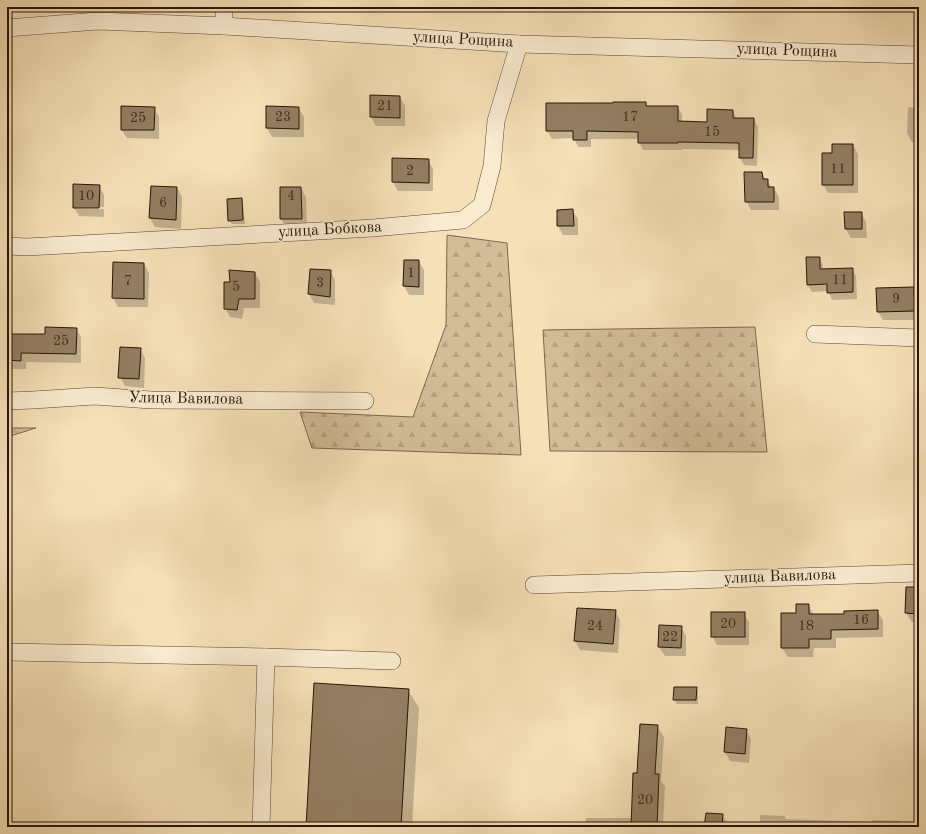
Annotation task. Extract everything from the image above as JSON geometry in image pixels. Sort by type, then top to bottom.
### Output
[{"type":"street","points":[[224,7],[224,26]]},
{"type":"street","name":"улица Рощина","points":[[7,28],[98,21],[224,26],[519,44],[919,55]]},
{"type":"street","name":"улица Бобкова","points":[[7,246],[34,246],[373,228],[464,220],[482,206],[492,166],[496,121],[519,44]]},
{"type":"street","points":[[815,334],[919,338]]},
{"type":"street","name":"Улица Вавилова","points":[[7,401],[95,396],[151,400],[364,401]]},
{"type":"street","name":"улица Вавилова","points":[[534,585],[919,572]]},
{"type":"street","points":[[7,652],[392,661]]},
{"type":"street","points":[[261,827],[266,657]]},
{"type":"green space","points":[[447,235],[507,243],[521,455],[312,448],[300,412],[413,417],[446,325]]},
{"type":"green space","points":[[755,327],[767,452],[550,451],[543,330]]},
{"type":"green space","points":[[7,428],[36,428],[7,437]]},
{"type":"building","points":[[370,95],[400,96],[400,118],[370,117]]},
{"type":"building","points":[[646,102],[646,106],[678,106],[678,121],[707,122],[707,109],[733,110],[733,118],[754,118],[753,158],[739,158],[739,143],[638,143],[638,132],[587,131],[587,140],[573,140],[573,131],[546,131],[546,103]]},
{"type":"building","points":[[121,106],[155,107],[154,130],[121,130]]},
{"type":"building","points":[[266,106],[299,107],[299,129],[266,128]]},
{"type":"building","points":[[832,144],[853,144],[853,185],[822,185],[822,153],[832,153]]},
{"type":"building","points":[[392,158],[429,159],[429,183],[392,182]]},
{"type":"building","points":[[744,172],[762,172],[763,179],[768,179],[768,187],[774,187],[774,202],[745,202]]},
{"type":"building","points":[[73,184],[100,185],[99,208],[73,208]]},
{"type":"building","points":[[151,186],[177,187],[176,220],[149,218]]},
{"type":"building","points":[[280,187],[301,187],[302,219],[280,219]]},
{"type":"building","points":[[242,198],[243,220],[228,221],[227,199]]},
{"type":"building","points":[[573,209],[574,226],[557,226],[557,210]]},
{"type":"building","points":[[844,212],[862,212],[862,229],[845,229]]},
{"type":"building","points":[[806,257],[820,257],[820,269],[853,268],[853,292],[827,293],[827,284],[807,285]]},
{"type":"building","points":[[404,260],[419,260],[419,287],[403,286]]},
{"type":"building","points":[[113,262],[144,263],[144,299],[112,298]]},
{"type":"building","points":[[310,269],[331,270],[330,297],[308,294]]},
{"type":"building","points":[[229,270],[255,272],[255,299],[239,299],[237,310],[224,309],[224,282],[230,282]]},
{"type":"building","points":[[914,287],[915,311],[877,312],[876,288]]},
{"type":"building","points":[[45,327],[77,328],[76,354],[21,353],[21,361],[7,360],[7,334],[45,334]]},
{"type":"building","points":[[120,347],[141,348],[139,379],[118,378]]},
{"type":"building","points":[[906,587],[919,587],[919,614],[905,613]]},
{"type":"building","points":[[796,604],[809,604],[809,614],[844,614],[844,611],[878,610],[878,629],[831,630],[831,639],[809,639],[809,648],[781,648],[781,613],[796,613]]},
{"type":"building","points":[[577,608],[616,610],[613,644],[574,641]]},
{"type":"building","points":[[711,612],[745,612],[745,637],[711,637]]},
{"type":"building","points":[[659,625],[682,626],[681,648],[658,647]]},
{"type":"building","points":[[314,683],[409,689],[401,827],[306,827]]},
{"type":"building","points":[[674,687],[697,687],[696,700],[673,700]]},
{"type":"building","points":[[640,724],[658,725],[655,774],[659,774],[657,827],[631,827],[633,773],[637,773]]},
{"type":"building","points":[[726,727],[747,729],[745,754],[724,752]]},
{"type":"building","points":[[706,813],[723,814],[722,827],[704,827]]}]
